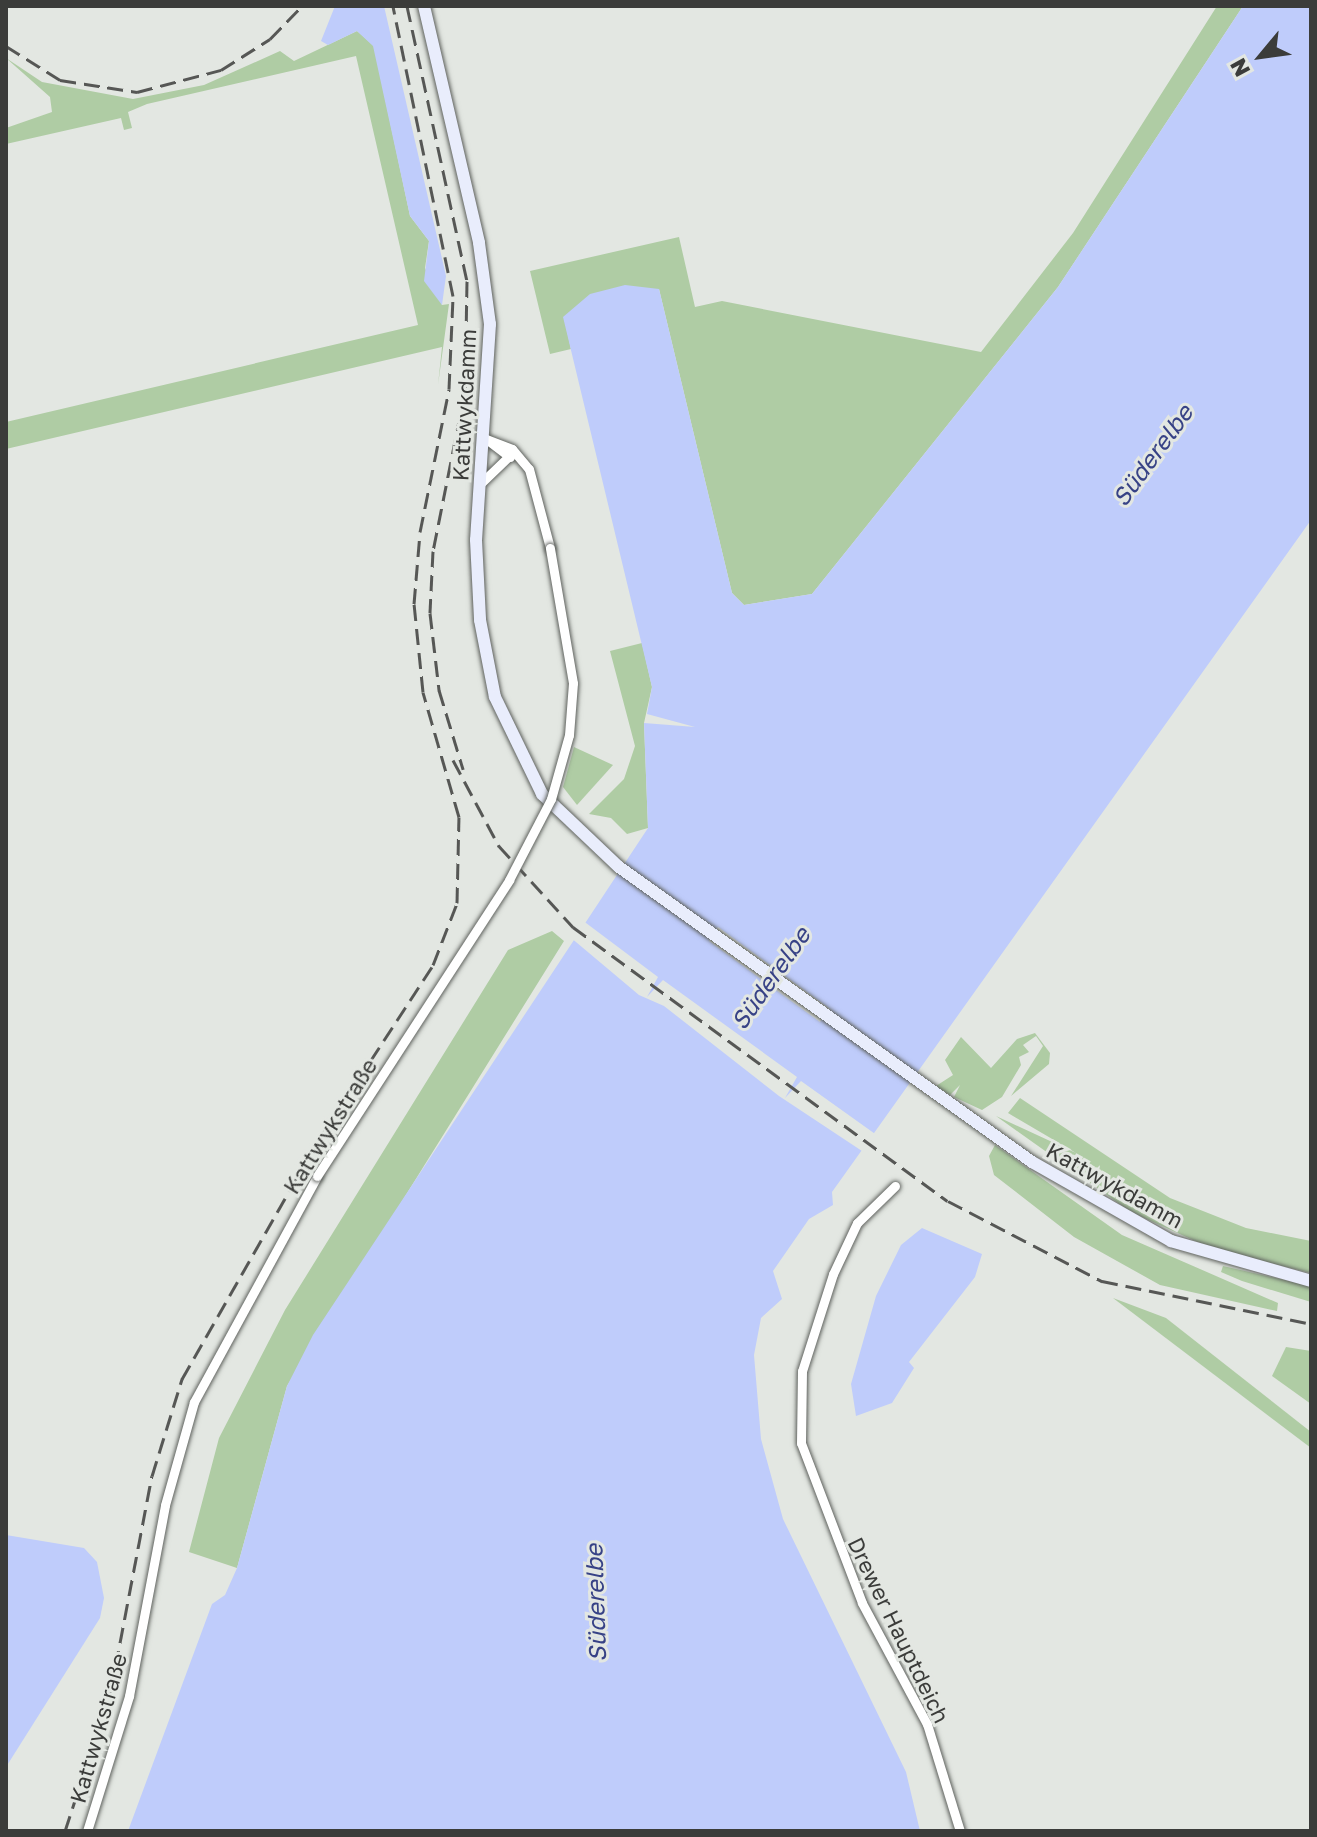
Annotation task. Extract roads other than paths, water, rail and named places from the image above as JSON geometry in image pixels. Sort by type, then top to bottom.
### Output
[{"type":"main road","name":"Kattwykdamm","points":[[424,6],[482,260],[490,341],[476,572],[490,667],[513,731],[562,813],[619,867],[918,1084],[1142,1227],[1227,1262],[1311,1281]]},
{"type":"street","points":[[480,484],[513,457],[486,439]]},
{"type":"street","name":"Kattwykstraße","points":[[87,1831],[129,1696],[165,1505],[194,1402],[317,1176],[503,889],[556,786],[573,683],[550,548],[533,476],[513,457]]},
{"type":"street","name":"Drewer Hauptdeich","points":[[895,1186],[857,1223],[833,1274],[802,1371],[801,1443],[862,1603],[927,1724],[960,1831]]},
{"type":"water","points":[[335,6],[384,6],[446,276],[442,305],[424,281],[429,241],[410,216],[373,46],[357,31],[328,45],[321,41]]},
{"type":"water","name":"Süderelbe","points":[[1243,6],[1311,6],[1311,520],[832,1192],[833,1205],[809,1219],[773,1271],[782,1299],[761,1318],[754,1355],[761,1439],[783,1519],[906,1772],[920,1831],[128,1831],[212,1604],[225,1595],[237,1568],[287,1386],[313,1335],[648,828],[644,723],[695,727],[647,714],[652,687],[563,317],[590,294],[625,285],[659,289],[732,593],[744,605],[812,594],[1058,287]]},
{"type":"water","points":[[922,1228],[982,1254],[975,1277],[909,1362],[914,1368],[892,1403],[856,1416],[851,1384],[876,1296],[901,1245]]},
{"type":"water","points":[[6,1535],[84,1548],[97,1562],[104,1598],[100,1618],[6,1767]]},
{"type":"railway","points":[[6,46],[60,80],[137,92],[221,70],[270,39],[302,6]]},
{"type":"railway","points":[[65,1831],[111,1690],[152,1476],[182,1379],[318,1141],[433,965],[457,903],[459,817],[423,692],[414,604],[420,532],[449,389],[453,296],[393,6]]},
{"type":"railway","points":[[407,6],[467,281],[465,391],[433,551],[430,613],[439,690],[463,769]]},
{"type":"railway","points":[[453,760],[499,846],[573,927],[948,1201],[1102,1281],[1311,1324]]}]
